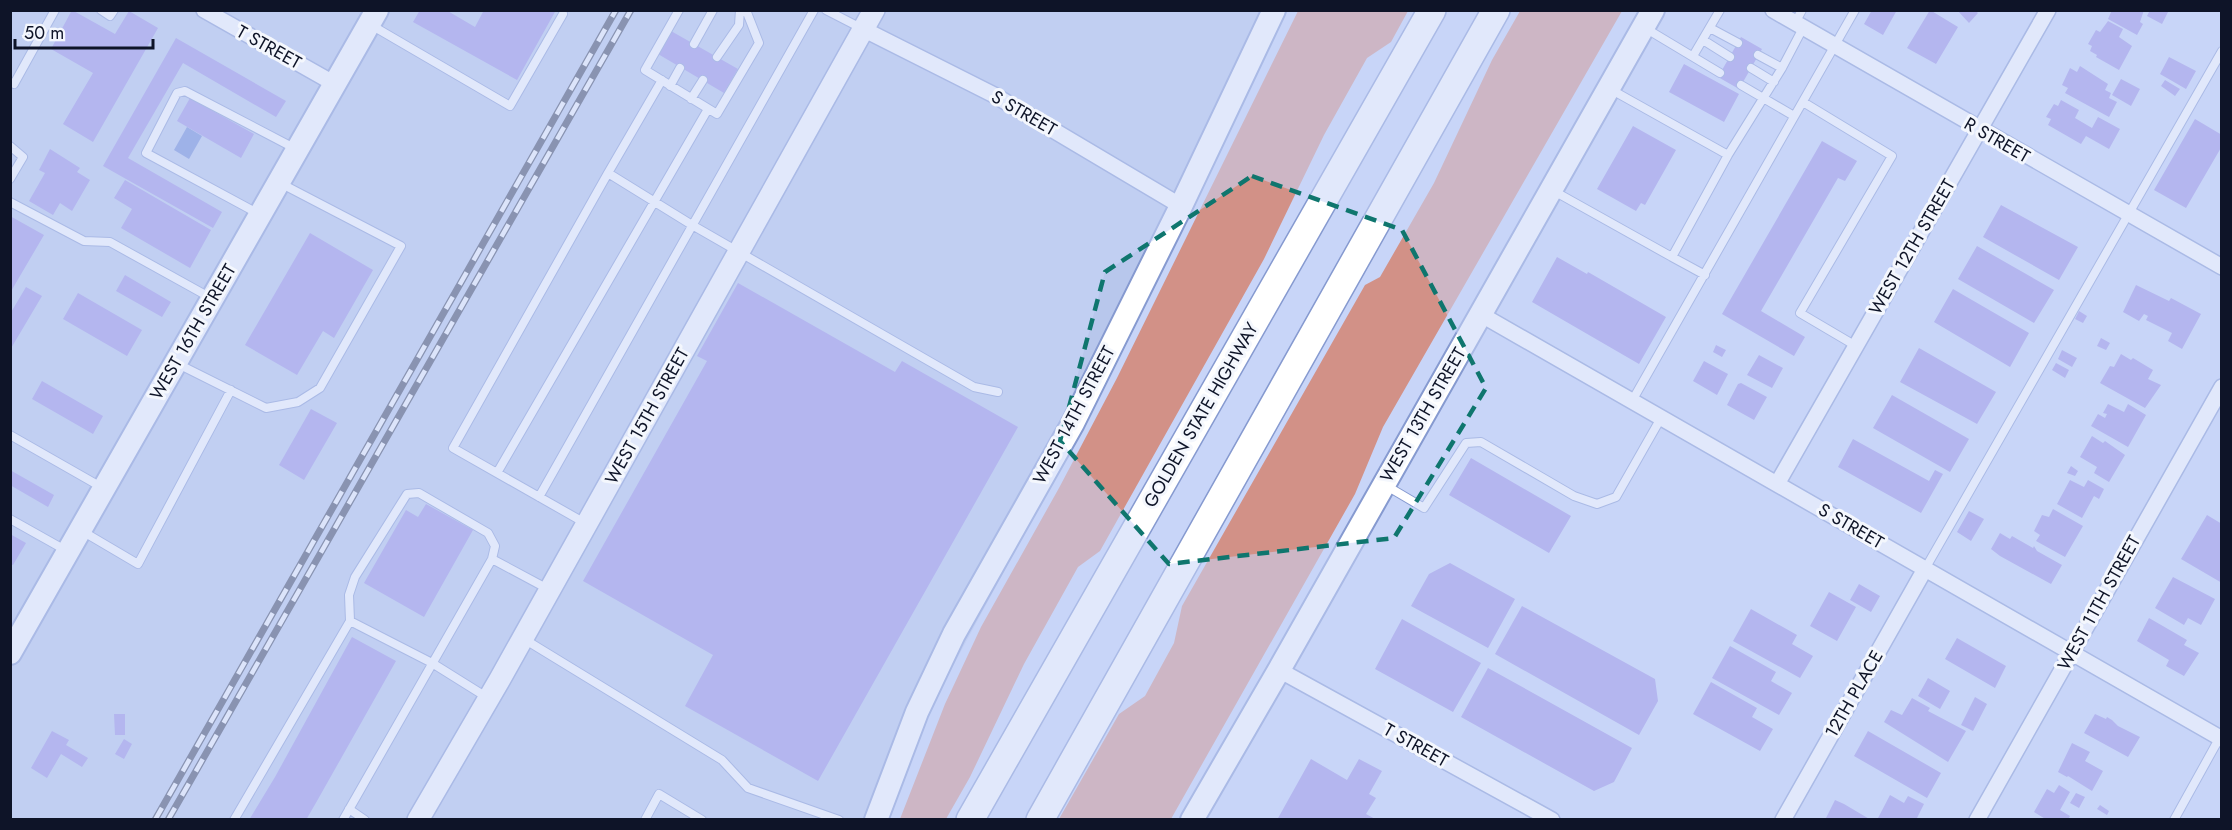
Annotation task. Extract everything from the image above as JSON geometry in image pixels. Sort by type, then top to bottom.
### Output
[{"type":"highway","name":"GOLDEN STATE HIGHWAY","points":[[970,819],[1432,10]]},
{"type":"highway","points":[[1040,819],[1496,10]]},
{"type":"main road","name":"WEST 14TH STREET","points":[[876,819],[917,712],[954,634],[1073,423],[1274,10]]},
{"type":"main road","name":"WEST 16TH STREET","points":[[10,653],[373,17]]},
{"type":"main road","name":"WEST 13TH STREET","points":[[1192,819],[1280,670],[1383,484],[1648,19]]},
{"type":"street","name":"T STREET","points":[[204,10],[335,84]]},
{"type":"street","name":"WEST 15TH STREET","points":[[418,819],[489,699],[874,10]]},
{"type":"street","name":"R STREET","points":[[1773,10],[1800,20],[1834,47],[2222,267]]},
{"type":"street","name":"WEST 12TH STREET","points":[[1777,484],[2048,10]]},
{"type":"street","name":"S STREET","points":[[863,29],[994,95],[1180,206]]},
{"type":"street","name":"S STREET","points":[[1480,314],[2221,737]]},
{"type":"street","name":"WEST 11TH STREET","points":[[1977,819],[2222,387]]},
{"type":"street","name":"12TH PLACE","points":[[1783,819],[1925,569]]},
{"type":"street","name":"T STREET","points":[[1280,670],[1552,819]]},
{"type":"lane","points":[[10,82],[14,84],[55,10]]},
{"type":"lane","points":[[100,10],[110,16],[114,10]]},
{"type":"lane","points":[[679,10],[645,70],[717,114],[759,43],[746,10]]},
{"type":"lane","points":[[694,44],[713,10]]},
{"type":"lane","points":[[717,57],[739,25],[740,10]]},
{"type":"lane","points":[[539,497],[814,10]]},
{"type":"lane","points":[[826,10],[863,29]]},
{"type":"lane","points":[[1693,56],[1720,10]]},
{"type":"lane","points":[[1632,401],[1855,10]]},
{"type":"lane","points":[[373,17],[510,106],[563,14]]},
{"type":"lane","points":[[1648,19],[1693,56],[1720,73]]},
{"type":"lane","points":[[1672,257],[1728,155],[1782,68],[1800,20]]},
{"type":"lane","points":[[1710,28],[1737,43]]},
{"type":"lane","points":[[1703,40],[1730,57]]},
{"type":"lane","points":[[1925,569],[2222,51]]},
{"type":"lane","points":[[1758,55],[1782,68]]},
{"type":"lane","points":[[670,86],[681,68]]},
{"type":"lane","points":[[1751,68],[1774,82]]},
{"type":"lane","points":[[586,524],[453,448],[662,80]]},
{"type":"lane","points":[[691,99],[703,80]]},
{"type":"lane","points":[[1741,85],[1794,116]]},
{"type":"lane","points":[[1609,88],[1728,155]]},
{"type":"lane","points":[[260,215],[146,153],[177,93],[185,91],[297,150]]},
{"type":"lane","points":[[1803,102],[1892,156],[1800,313],[1856,346]]},
{"type":"lane","points":[[497,473],[708,109]]},
{"type":"lane","points":[[10,146],[22,157],[10,179]]},
{"type":"lane","points":[[608,173],[692,225],[974,387],[998,392]]},
{"type":"lane","points":[[176,363],[266,408],[298,402],[320,388],[401,246],[278,183]]},
{"type":"lane","points":[[1551,189],[1705,275]]},
{"type":"lane","points":[[10,202],[84,241],[110,242],[212,299]]},
{"type":"lane","points":[[80,531],[138,564],[231,390]]},
{"type":"lane","points":[[1383,484],[1424,508],[1466,443],[1473,441],[1481,442],[1574,496],[1597,504],[1616,497],[1662,418]]},
{"type":"lane","points":[[10,435],[104,489]]},
{"type":"lane","points":[[234,819],[350,621],[349,595],[356,577],[407,494],[419,493],[488,533],[495,546],[492,559],[343,819]]},
{"type":"lane","points":[[10,519],[68,552]]},
{"type":"lane","points":[[492,559],[550,590]]},
{"type":"lane","points":[[350,621],[432,663],[489,699]]},
{"type":"lane","points":[[523,638],[722,760],[748,788],[838,819]]},
{"type":"lane","points":[[2174,819],[2221,737]]},
{"type":"lane","points":[[645,819],[658,794],[702,819]]},
{"type":"lane","points":[[349,809],[365,819]]},
{"type":"highlighted area","points":[[1252,176],[1402,230],[1486,388],[1394,538],[1169,564],[1060,441],[1105,272]]},
{"type":"shaded area","points":[[10,11],[1280,11],[1073,444],[940,690],[875,820],[11,819]]},
{"type":"shaded area","points":[[1298,11],[1408,11],[1391,42],[1367,58],[1324,135],[1264,259],[1100,551],[1078,567],[1024,664],[970,777],[946,819],[900,819],[945,704],[981,627],[1059,488],[1117,378]]},
{"type":"shaded area","points":[[1520,11],[1622,11],[1383,427],[1355,494],[1171,819],[1059,819],[1119,714],[1145,696],[1174,643],[1182,606],[1365,285],[1380,277],[1434,183],[1492,60]]},
{"type":"water","points":[[187,127],[202,136],[189,159],[174,150]]},
{"type":"building","points":[[72,10],[115,34],[129,11],[158,28],[93,142],[63,124],[93,73],[51,49]]},
{"type":"building","points":[[420,10],[446,10],[475,27],[484,10],[556,10],[517,80],[413,22]]},
{"type":"building","points":[[1872,10],[1897,10],[1883,35],[1864,24]]},
{"type":"building","points":[[1930,10],[1958,27],[1936,64],[1907,48]]},
{"type":"building","points":[[1957,10],[1975,10],[1978,13],[1969,23]]},
{"type":"building","points":[[2112,10],[2144,10],[2140,22],[2143,24],[2137,35],[2108,19]]},
{"type":"building","points":[[2150,10],[2169,10],[2162,24],[2147,16]]},
{"type":"building","points":[[2108,21],[2123,29],[2119,37],[2132,46],[2119,70],[2096,57],[2097,55],[2090,51],[2092,46],[2088,44],[2096,30],[2100,32]]},
{"type":"building","points":[[671,31],[738,69],[724,93],[658,54]]},
{"type":"building","points":[[1741,37],[1762,49],[1739,89],[1718,77]]},
{"type":"building","points":[[176,38],[286,101],[276,117],[183,63],[128,158],[222,212],[213,228],[103,166]]},
{"type":"building","points":[[2169,57],[2196,71],[2186,89],[2160,74]]},
{"type":"building","points":[[1684,64],[1739,94],[1724,122],[1669,92]]},
{"type":"building","points":[[2080,66],[2108,84],[2105,90],[2111,93],[2109,98],[2117,102],[2109,117],[2065,93],[2068,88],[2062,85],[2070,68],[2077,72]]},
{"type":"building","points":[[2121,79],[2140,89],[2131,106],[2112,95]]},
{"type":"building","points":[[2165,80],[2180,89],[2175,96],[2161,86]]},
{"type":"building","points":[[190,98],[254,134],[241,158],[177,121]]},
{"type":"building","points":[[2061,100],[2079,110],[2075,118],[2092,128],[2098,117],[2120,129],[2109,149],[2086,136],[2081,144],[2048,125],[2051,119],[2046,117],[2054,104],[2058,106]]},
{"type":"building","points":[[2195,119],[2222,135],[2222,146],[2186,208],[2154,190]]},
{"type":"building","points":[[1633,126],[1676,150],[1645,205],[1641,203],[1636,211],[1597,189]]},
{"type":"building","points":[[1822,141],[1857,161],[1845,181],[1838,178],[1761,311],[1805,337],[1794,356],[1722,314]]},
{"type":"building","points":[[50,149],[80,168],[77,172],[90,180],[72,211],[60,203],[53,215],[29,201],[45,173],[39,170]]},
{"type":"building","points":[[125,180],[211,230],[190,268],[121,228],[132,209],[114,198]]},
{"type":"building","points":[[2001,205],[2078,247],[2059,280],[1983,237]]},
{"type":"building","points":[[10,216],[44,235],[10,293]]},
{"type":"building","points":[[310,233],[373,270],[334,338],[323,331],[297,375],[245,345]]},
{"type":"building","points":[[1977,246],[2054,290],[2034,323],[1958,279]]},
{"type":"building","points":[[1557,257],[1587,274],[1588,272],[1666,317],[1639,364],[1532,302]]},
{"type":"building","points":[[125,275],[171,302],[162,317],[116,291]]},
{"type":"building","points":[[738,283],[895,372],[902,361],[1018,427],[818,781],[685,706],[713,655],[583,581],[707,361],[697,356]]},
{"type":"building","points":[[2136,285],[2169,301],[2171,298],[2201,314],[2182,349],[2168,341],[2172,333],[2146,320],[2148,316],[2144,314],[2139,321],[2123,312]]},
{"type":"building","points":[[26,287],[42,296],[10,350],[10,314]]},
{"type":"building","points":[[1953,289],[2029,333],[2010,367],[1934,322]]},
{"type":"building","points":[[78,293],[142,330],[127,356],[63,319]]},
{"type":"building","points":[[2079,311],[2087,316],[2083,323],[2075,319]]},
{"type":"building","points":[[2101,338],[2110,343],[2106,350],[2097,346]]},
{"type":"building","points":[[1716,345],[1726,350],[1722,357],[1713,352]]},
{"type":"building","points":[[1919,348],[1996,392],[1977,424],[1900,382]]},
{"type":"building","points":[[2062,350],[2077,358],[2072,367],[2058,359]]},
{"type":"building","points":[[2121,354],[2153,370],[2148,379],[2161,385],[2145,408],[2100,383],[2110,366],[2114,367]]},
{"type":"building","points":[[1759,355],[1783,368],[1772,388],[1747,375]]},
{"type":"building","points":[[1704,361],[1728,374],[1717,395],[1693,381]]},
{"type":"building","points":[[2056,363],[2069,370],[2065,378],[2052,370]]},
{"type":"building","points":[[42,381],[103,416],[93,434],[32,399]]},
{"type":"building","points":[[1741,383],[1767,397],[1754,420],[1727,405],[1738,384]]},
{"type":"building","points":[[1892,395],[1969,439],[1950,472],[1873,428]]},
{"type":"building","points":[[2108,404],[2124,412],[2128,404],[2146,415],[2128,447],[2091,426],[2098,414],[2105,418],[2107,414],[2103,413]]},
{"type":"building","points":[[311,409],[337,423],[304,480],[279,465]]},
{"type":"building","points":[[2092,436],[2103,443],[2105,441],[2125,455],[2109,482],[2094,473],[2097,467],[2080,457]]},
{"type":"building","points":[[1853,439],[1929,481],[1935,470],[1943,474],[1921,513],[1838,467]]},
{"type":"building","points":[[1471,458],[1571,516],[1549,553],[1449,495]]},
{"type":"building","points":[[2071,466],[2078,471],[2075,476],[2067,473]]},
{"type":"building","points":[[10,470],[54,495],[48,507],[10,485]]},
{"type":"building","points":[[2070,480],[2084,487],[2088,480],[2104,489],[2099,499],[2094,496],[2082,518],[2057,504]]},
{"type":"building","points":[[426,504],[473,530],[424,617],[364,583],[406,510],[418,517]]},
{"type":"building","points":[[2053,509],[2083,526],[2065,557],[2036,541],[2040,535],[2034,531],[2042,515],[2049,517]]},
{"type":"building","points":[[1969,511],[1984,519],[1971,541],[1957,532]]},
{"type":"building","points":[[2207,515],[2222,524],[2222,583],[2181,559]]},
{"type":"building","points":[[2000,533],[2010,539],[2012,536],[2033,548],[2034,546],[2037,551],[2062,565],[2051,584],[1991,549]]},
{"type":"building","points":[[10,534],[26,543],[13,565],[10,564]]},
{"type":"building","points":[[1450,563],[1515,599],[1488,648],[1411,606],[1429,574]]},
{"type":"building","points":[[2173,577],[2215,599],[2201,625],[2188,618],[2184,625],[2155,608]]},
{"type":"building","points":[[1859,584],[1880,596],[1871,612],[1850,600]]},
{"type":"building","points":[[1829,592],[1856,607],[1837,641],[1810,626]]},
{"type":"building","points":[[1522,606],[1655,679],[1658,701],[1639,735],[1495,654]]},
{"type":"building","points":[[1751,609],[1797,635],[1792,644],[1813,656],[1800,678],[1733,641]]},
{"type":"building","points":[[2149,618],[2187,640],[2184,645],[2199,653],[2184,676],[2166,666],[2169,660],[2137,641]]},
{"type":"building","points":[[1402,619],[1481,663],[1453,712],[1375,669]]},
{"type":"building","points":[[352,637],[396,661],[306,820],[249,820],[275,777]]},
{"type":"building","points":[[1957,638],[2006,666],[1995,688],[1945,659]]},
{"type":"building","points":[[1730,646],[1776,672],[1771,681],[1792,693],[1779,715],[1712,678]]},
{"type":"building","points":[[1488,668],[1632,748],[1614,782],[1594,791],[1461,717]]},
{"type":"building","points":[[1928,678],[1950,691],[1940,709],[1918,696]]},
{"type":"building","points":[[1711,682],[1757,708],[1752,717],[1773,729],[1760,751],[1693,714]]},
{"type":"building","points":[[1975,697],[1987,704],[1973,731],[1961,725]]},
{"type":"building","points":[[1912,698],[1930,708],[1928,711],[1966,731],[1948,762],[1884,722],[1891,710],[1902,715]]},
{"type":"building","points":[[114,714],[125,714],[125,735],[115,735]]},
{"type":"building","points":[[2095,714],[2106,719],[2107,717],[2118,726],[2140,737],[2128,757],[2084,733]]},
{"type":"building","points":[[52,731],[69,740],[66,745],[88,758],[82,767],[61,754],[47,778],[31,768]]},
{"type":"building","points":[[1868,731],[1941,773],[1927,798],[1854,756]]},
{"type":"building","points":[[124,739],[132,744],[124,759],[115,754]]},
{"type":"building","points":[[2072,743],[2090,752],[2085,761],[2103,771],[2092,791],[2058,772]]},
{"type":"building","points":[[1311,759],[1347,780],[1359,759],[1382,771],[1369,794],[1376,798],[1366,814],[1377,820],[1277,820]]},
{"type":"building","points":[[2059,785],[2070,792],[2060,810],[2070,816],[2068,820],[2047,820],[2034,812],[2047,789],[2054,793]]},
{"type":"building","points":[[2076,793],[2085,797],[2079,808],[2070,803]]},
{"type":"building","points":[[1890,795],[1904,803],[1908,796],[1924,804],[1916,820],[1877,820]]},
{"type":"building","points":[[1835,800],[1844,804],[1871,820],[1825,820]]},
{"type":"building","points":[[2100,805],[2109,811],[2107,815],[2097,809]]},
{"type":"railway","points":[[155,820],[616,10]]},
{"type":"railway","points":[[168,820],[631,10]]}]
